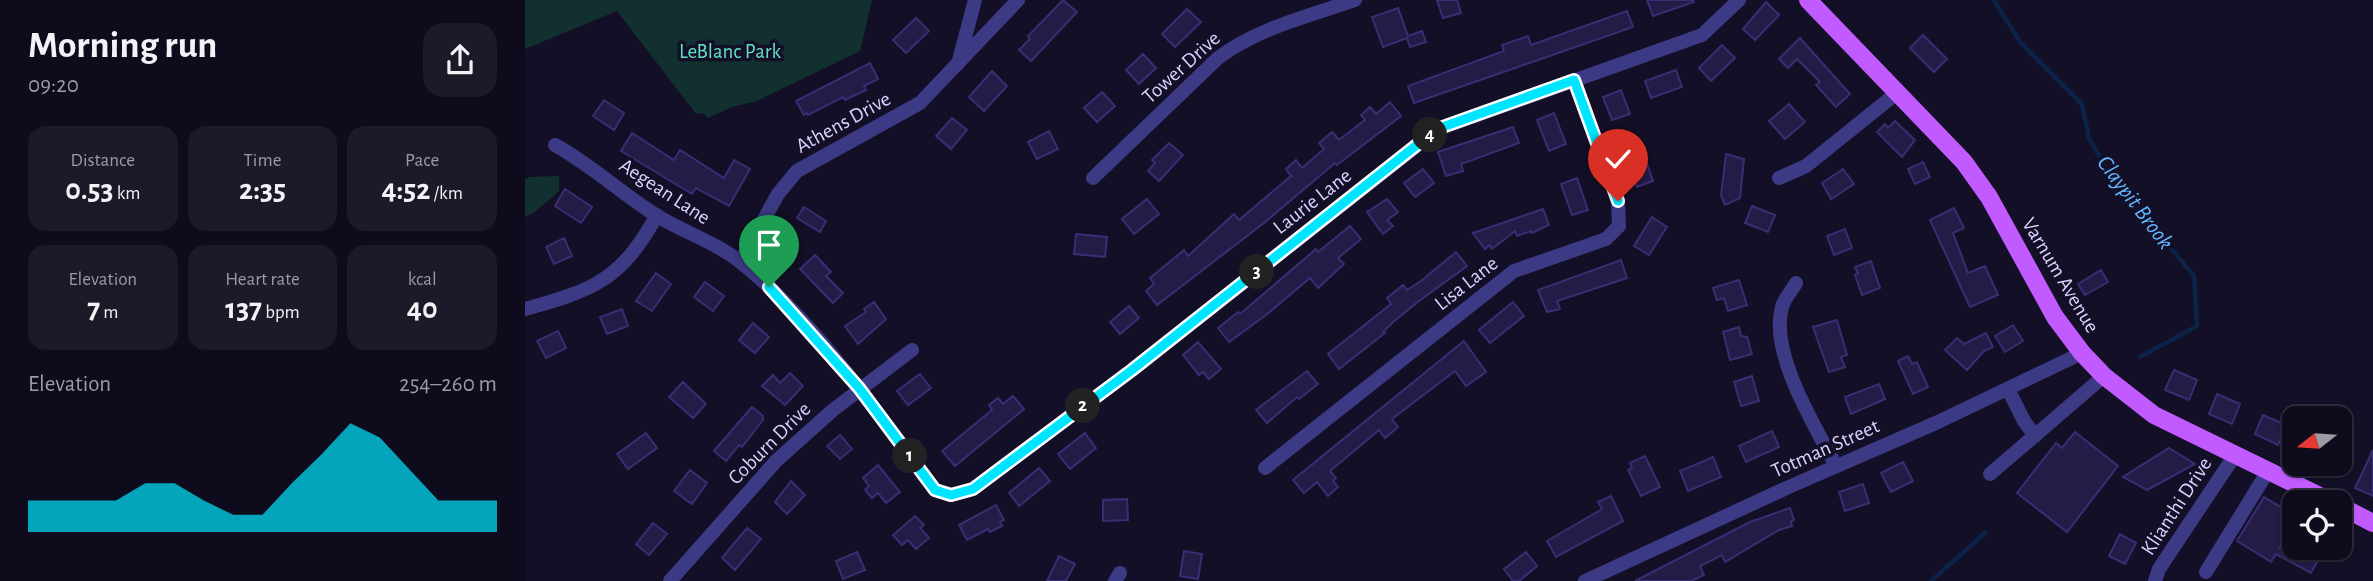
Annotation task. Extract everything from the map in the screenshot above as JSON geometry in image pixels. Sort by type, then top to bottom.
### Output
[{"type":"main road","name":"Varnum Avenue","points":[[1808,0],[1964,162],[1989,197],[2055,317],[2082,353],[2104,376],[2154,415],[2307,490]]},
{"type":"main road","points":[[2352,512],[2373,523]]},
{"type":"street","name":"Athens Drive","points":[[957,65],[975,0]]},
{"type":"street","name":"Athens Drive","points":[[740,262],[778,194],[797,171],[920,103],[1019,0]]},
{"type":"street","name":"Tower Drive","points":[[1093,178],[1233,46],[1355,0]]},
{"type":"street","name":"Laurie Lane","points":[[944,493],[951,495],[973,489],[1132,370],[1437,129],[1702,34],[1739,0]]},
{"type":"street","name":"Lisa Lane","points":[[1265,468],[1514,271],[1606,239],[1619,226],[1618,201],[1574,80]]},
{"type":"street","points":[[1779,178],[1807,166],[1898,92]]},
{"type":"street","name":"Aegean Lane","points":[[555,145],[588,164],[657,215],[740,262],[769,287],[860,389],[935,490],[944,493]]},
{"type":"street","points":[[525,309],[569,296],[612,275],[640,246],[657,215]]},
{"type":"street","points":[[1796,283],[1782,306],[1779,335],[1808,412],[1836,466]]},
{"type":"street","name":"Coburn Drive","points":[[670,581],[776,461],[833,410],[912,350]]},
{"type":"street","name":"Totman Street","points":[[1585,581],[2082,353]]},
{"type":"street","points":[[1990,474],[2104,376]]},
{"type":"street","points":[[2008,389],[2035,436]]},
{"type":"street","name":"Klianthi Drive","points":[[2155,581],[2159,569],[2235,455]]},
{"type":"street","points":[[2207,572],[2268,471]]},
{"type":"green space","name":"LeBlanc Park","points":[[525,0],[872,0],[860,51],[757,101],[732,107],[707,118],[704,113],[696,114],[617,11],[525,49]]},
{"type":"green space","points":[[559,176],[559,191],[535,212],[525,217],[525,180],[529,177]]},
{"type":"building","points":[[1063,0],[1077,12],[1031,61],[1019,50],[1030,39],[1028,36]]},
{"type":"building","points":[[1437,0],[1457,0],[1461,13],[1443,18]]},
{"type":"building","points":[[1647,0],[1693,0],[1694,2],[1653,16]]},
{"type":"building","points":[[1766,2],[1779,15],[1755,40],[1743,29]]},
{"type":"building","points":[[1398,8],[1408,36],[1422,31],[1426,42],[1410,47],[1407,38],[1383,47],[1372,17]]},
{"type":"building","points":[[1187,9],[1201,22],[1175,47],[1162,34]]},
{"type":"building","points":[[1627,11],[1633,27],[1414,103],[1408,86],[1504,51],[1502,45],[1528,36],[1531,45]]},
{"type":"building","points":[[916,18],[929,31],[906,53],[893,40]]},
{"type":"building","points":[[1923,35],[1947,59],[1934,72],[1910,48]]},
{"type":"building","points":[[1800,38],[1850,94],[1836,107],[1816,85],[1820,82],[1797,59],[1788,68],[1779,59]]},
{"type":"building","points":[[1722,45],[1735,58],[1711,81],[1699,68]]},
{"type":"building","points":[[1143,54],[1156,68],[1139,84],[1126,70]]},
{"type":"building","points":[[870,63],[878,79],[864,86],[866,90],[845,100],[843,97],[804,115],[796,101]]},
{"type":"building","points":[[1676,70],[1682,87],[1651,98],[1645,81]]},
{"type":"building","points":[[992,71],[1007,86],[984,111],[969,97]]},
{"type":"building","points":[[1621,90],[1630,114],[1612,120],[1603,97]]},
{"type":"building","points":[[1102,92],[1115,106],[1097,122],[1084,108]]},
{"type":"building","points":[[604,100],[624,113],[614,130],[593,116]]},
{"type":"building","points":[[1390,102],[1401,116],[1337,165],[1335,163],[1264,223],[1157,305],[1146,291],[1154,284],[1150,278],[1184,250],[1188,256],[1234,214],[1239,220],[1291,176],[1286,169],[1296,160],[1302,168],[1324,149],[1319,143],[1332,132],[1339,140],[1365,120],[1361,115],[1370,107],[1376,114]]},
{"type":"building","points":[[1789,104],[1805,122],[1785,139],[1769,121]]},
{"type":"building","points":[[1554,113],[1566,144],[1549,151],[1537,120]]},
{"type":"building","points":[[952,118],[967,130],[951,149],[936,136]]},
{"type":"building","points":[[1895,121],[1915,140],[1902,157],[1877,132],[1885,124],[1888,128]]},
{"type":"building","points":[[1513,127],[1519,143],[1461,164],[1463,171],[1446,176],[1438,152]]},
{"type":"building","points":[[1049,131],[1058,149],[1037,159],[1028,142]]},
{"type":"building","points":[[632,133],[674,160],[680,150],[724,178],[734,160],[750,169],[729,206],[696,188],[692,194],[621,151]]},
{"type":"building","points":[[1169,143],[1183,155],[1159,181],[1148,171],[1155,163],[1152,160]]},
{"type":"building","points":[[1642,149],[1653,181],[1637,187],[1625,156]]},
{"type":"building","points":[[1726,154],[1744,159],[1740,198],[1725,205],[1721,195]]},
{"type":"building","points":[[1923,162],[1930,177],[1915,184],[1908,169]]},
{"type":"building","points":[[1423,169],[1434,183],[1415,197],[1404,183]]},
{"type":"building","points":[[1843,169],[1854,184],[1831,199],[1822,183]]},
{"type":"building","points":[[1577,178],[1588,210],[1572,215],[1561,184]]},
{"type":"building","points":[[565,189],[592,207],[581,223],[555,206]]},
{"type":"building","points":[[1147,199],[1159,214],[1134,234],[1122,219]]},
{"type":"building","points":[[1387,199],[1398,212],[1387,220],[1393,226],[1383,234],[1367,212]]},
{"type":"building","points":[[1752,206],[1775,215],[1768,232],[1745,223]]},
{"type":"building","points":[[804,207],[826,221],[820,232],[797,218]]},
{"type":"building","points":[[1954,208],[1964,228],[1953,233],[1968,273],[1985,266],[1998,295],[1970,307],[1930,220]]},
{"type":"building","points":[[1543,209],[1549,225],[1517,236],[1515,231],[1492,249],[1490,245],[1485,249],[1473,233]]},
{"type":"building","points":[[1652,217],[1667,227],[1649,255],[1634,246]]},
{"type":"building","points":[[1350,226],[1361,239],[1338,258],[1344,264],[1318,288],[1310,278],[1229,342],[1218,328],[1238,312],[1240,314],[1316,249],[1318,252]]},
{"type":"building","points":[[1845,229],[1852,248],[1834,255],[1827,236]]},
{"type":"building","points":[[1076,234],[1107,237],[1105,257],[1074,254]]},
{"type":"building","points":[[564,238],[572,256],[554,264],[546,247]]},
{"type":"building","points":[[1456,252],[1467,266],[1419,301],[1393,322],[1383,332],[1385,333],[1339,369],[1328,354],[1391,304],[1387,298],[1403,285],[1407,290]]},
{"type":"building","points":[[815,255],[831,272],[826,276],[843,293],[833,303],[800,269]]},
{"type":"building","points":[[1621,260],[1627,278],[1557,301],[1560,309],[1547,312],[1538,290]]},
{"type":"building","points":[[1871,261],[1880,288],[1862,295],[1855,267]]},
{"type":"building","points":[[2101,270],[2108,282],[2085,295],[2078,284]]},
{"type":"building","points":[[656,273],[671,284],[652,311],[636,301]]},
{"type":"building","points":[[1739,280],[1747,305],[1728,311],[1724,298],[1717,300],[1713,288]]},
{"type":"building","points":[[705,282],[724,296],[713,311],[694,297]]},
{"type":"building","points":[[874,302],[886,319],[858,344],[845,326],[866,312],[864,309]]},
{"type":"building","points":[[1513,302],[1524,316],[1490,343],[1479,330]]},
{"type":"building","points":[[1129,306],[1139,318],[1120,334],[1110,322]]},
{"type":"building","points":[[622,309],[628,326],[607,334],[600,317]]},
{"type":"building","points":[[1837,320],[1847,355],[1841,357],[1845,367],[1829,372],[1813,327]]},
{"type":"building","points":[[753,323],[769,337],[755,353],[739,340]]},
{"type":"building","points":[[2013,325],[2023,341],[2005,352],[1995,336]]},
{"type":"building","points":[[1739,327],[1741,336],[1747,337],[1752,354],[1730,360],[1723,332]]},
{"type":"building","points":[[558,331],[566,348],[546,358],[537,341]]},
{"type":"building","points":[[1986,333],[1993,347],[1984,351],[1967,370],[1945,350],[1957,338],[1964,344]]},
{"type":"building","points":[[1464,341],[1486,372],[1466,386],[1455,371],[1392,419],[1398,427],[1385,438],[1379,430],[1330,471],[1336,478],[1333,481],[1338,487],[1328,496],[1317,482],[1304,493],[1293,480]]},
{"type":"building","points":[[1198,342],[1221,369],[1209,379],[1203,372],[1199,375],[1183,355]]},
{"type":"building","points":[[1908,356],[1912,364],[1917,362],[1928,387],[1913,394],[1898,361]]},
{"type":"building","points":[[2174,370],[2197,380],[2189,400],[2165,390]]},
{"type":"building","points":[[1307,371],[1318,384],[1299,399],[1297,397],[1267,423],[1256,410]]},
{"type":"building","points":[[790,373],[803,386],[785,405],[762,386],[773,375],[780,383]]},
{"type":"building","points":[[920,374],[931,388],[908,405],[897,391]]},
{"type":"building","points":[[1752,376],[1759,401],[1741,406],[1734,382]]},
{"type":"building","points":[[683,382],[706,404],[693,418],[669,397]]},
{"type":"building","points":[[1879,384],[1885,399],[1851,414],[1845,397]]},
{"type":"building","points":[[2217,394],[2240,404],[2232,424],[2209,414]]},
{"type":"building","points":[[1013,396],[1024,409],[955,466],[942,451],[992,410],[989,405],[998,398],[1003,404]]},
{"type":"building","points":[[752,407],[763,416],[763,420],[742,447],[739,445],[726,461],[714,451]]},
{"type":"building","points":[[2263,415],[2282,423],[2282,435],[2278,445],[2255,434]]},
{"type":"building","points":[[1772,431],[1779,447],[1746,462],[1739,446]]},
{"type":"building","points":[[2075,432],[2118,466],[2067,532],[2017,493],[2056,443],[2062,448]]},
{"type":"building","points":[[646,433],[657,448],[628,469],[617,454]]},
{"type":"building","points":[[1085,433],[1096,448],[1070,469],[1058,454]]},
{"type":"building","points":[[840,435],[852,449],[840,459],[827,446]]},
{"type":"building","points":[[2169,448],[2195,464],[2147,490],[2123,477]]},
{"type":"building","points":[[2373,450],[2373,496],[2355,488]]},
{"type":"building","points":[[1645,456],[1660,487],[1641,496],[1628,470],[1632,468],[1630,463]]},
{"type":"building","points":[[1713,457],[1721,477],[1688,491],[1680,471]]},
{"type":"building","points":[[1903,462],[1913,481],[1891,492],[1881,473]]},
{"type":"building","points":[[878,465],[900,492],[886,503],[878,493],[872,498],[865,490],[869,486],[863,478]]},
{"type":"building","points":[[1039,468],[1050,481],[1019,506],[1009,493]]},
{"type":"building","points":[[690,470],[707,483],[692,504],[674,491]]},
{"type":"building","points":[[791,481],[805,495],[787,514],[775,502]]},
{"type":"building","points":[[1863,484],[1869,503],[1845,511],[1839,492]]},
{"type":"building","points":[[1611,496],[1623,521],[1556,557],[1547,541],[1602,509],[1598,502]]},
{"type":"building","points":[[2264,497],[2282,508],[2282,543],[2279,548],[2282,548],[2282,557],[2276,554],[2271,562],[2237,541]]},
{"type":"building","points":[[1127,499],[1128,520],[1103,521],[1103,500]]},
{"type":"building","points":[[996,505],[1004,520],[1000,522],[1002,526],[990,532],[988,529],[967,540],[959,525]]},
{"type":"building","points":[[1790,508],[1794,520],[1791,521],[1792,526],[1779,530],[1725,562],[1722,555],[1700,566],[1704,575],[1691,581],[1635,581],[1750,522]]},
{"type":"building","points":[[915,516],[924,525],[920,528],[929,538],[916,549],[908,540],[902,545],[893,535]]},
{"type":"building","points":[[653,523],[667,534],[649,555],[636,544]]},
{"type":"building","points":[[747,528],[761,539],[735,570],[722,558]]},
{"type":"building","points":[[2120,534],[2136,543],[2125,564],[2109,556]]},
{"type":"building","points":[[1184,551],[1202,554],[1198,579],[1180,576]]},
{"type":"building","points":[[857,552],[865,570],[843,579],[836,561]]},
{"type":"building","points":[[1526,552],[1537,566],[1519,581],[1513,581],[1504,569]]},
{"type":"building","points":[[1059,556],[1075,564],[1066,581],[1047,581]]},
{"type":"building","points":[[2287,560],[2318,560],[2311,573]]},
{"type":"waterway","name":"Claypit Brook","points":[[1994,0],[2020,42],[2082,104],[2089,138],[2109,174],[2194,276],[2197,326],[2140,357]]},
{"type":"waterway","name":"Claypit Brook","points":[[1931,581],[1985,533]]},
{"type":"route","points":[[769,287],[859,388],[935,490],[951,495],[973,489],[1132,370],[1437,129],[1574,80],[1618,201]]}]
